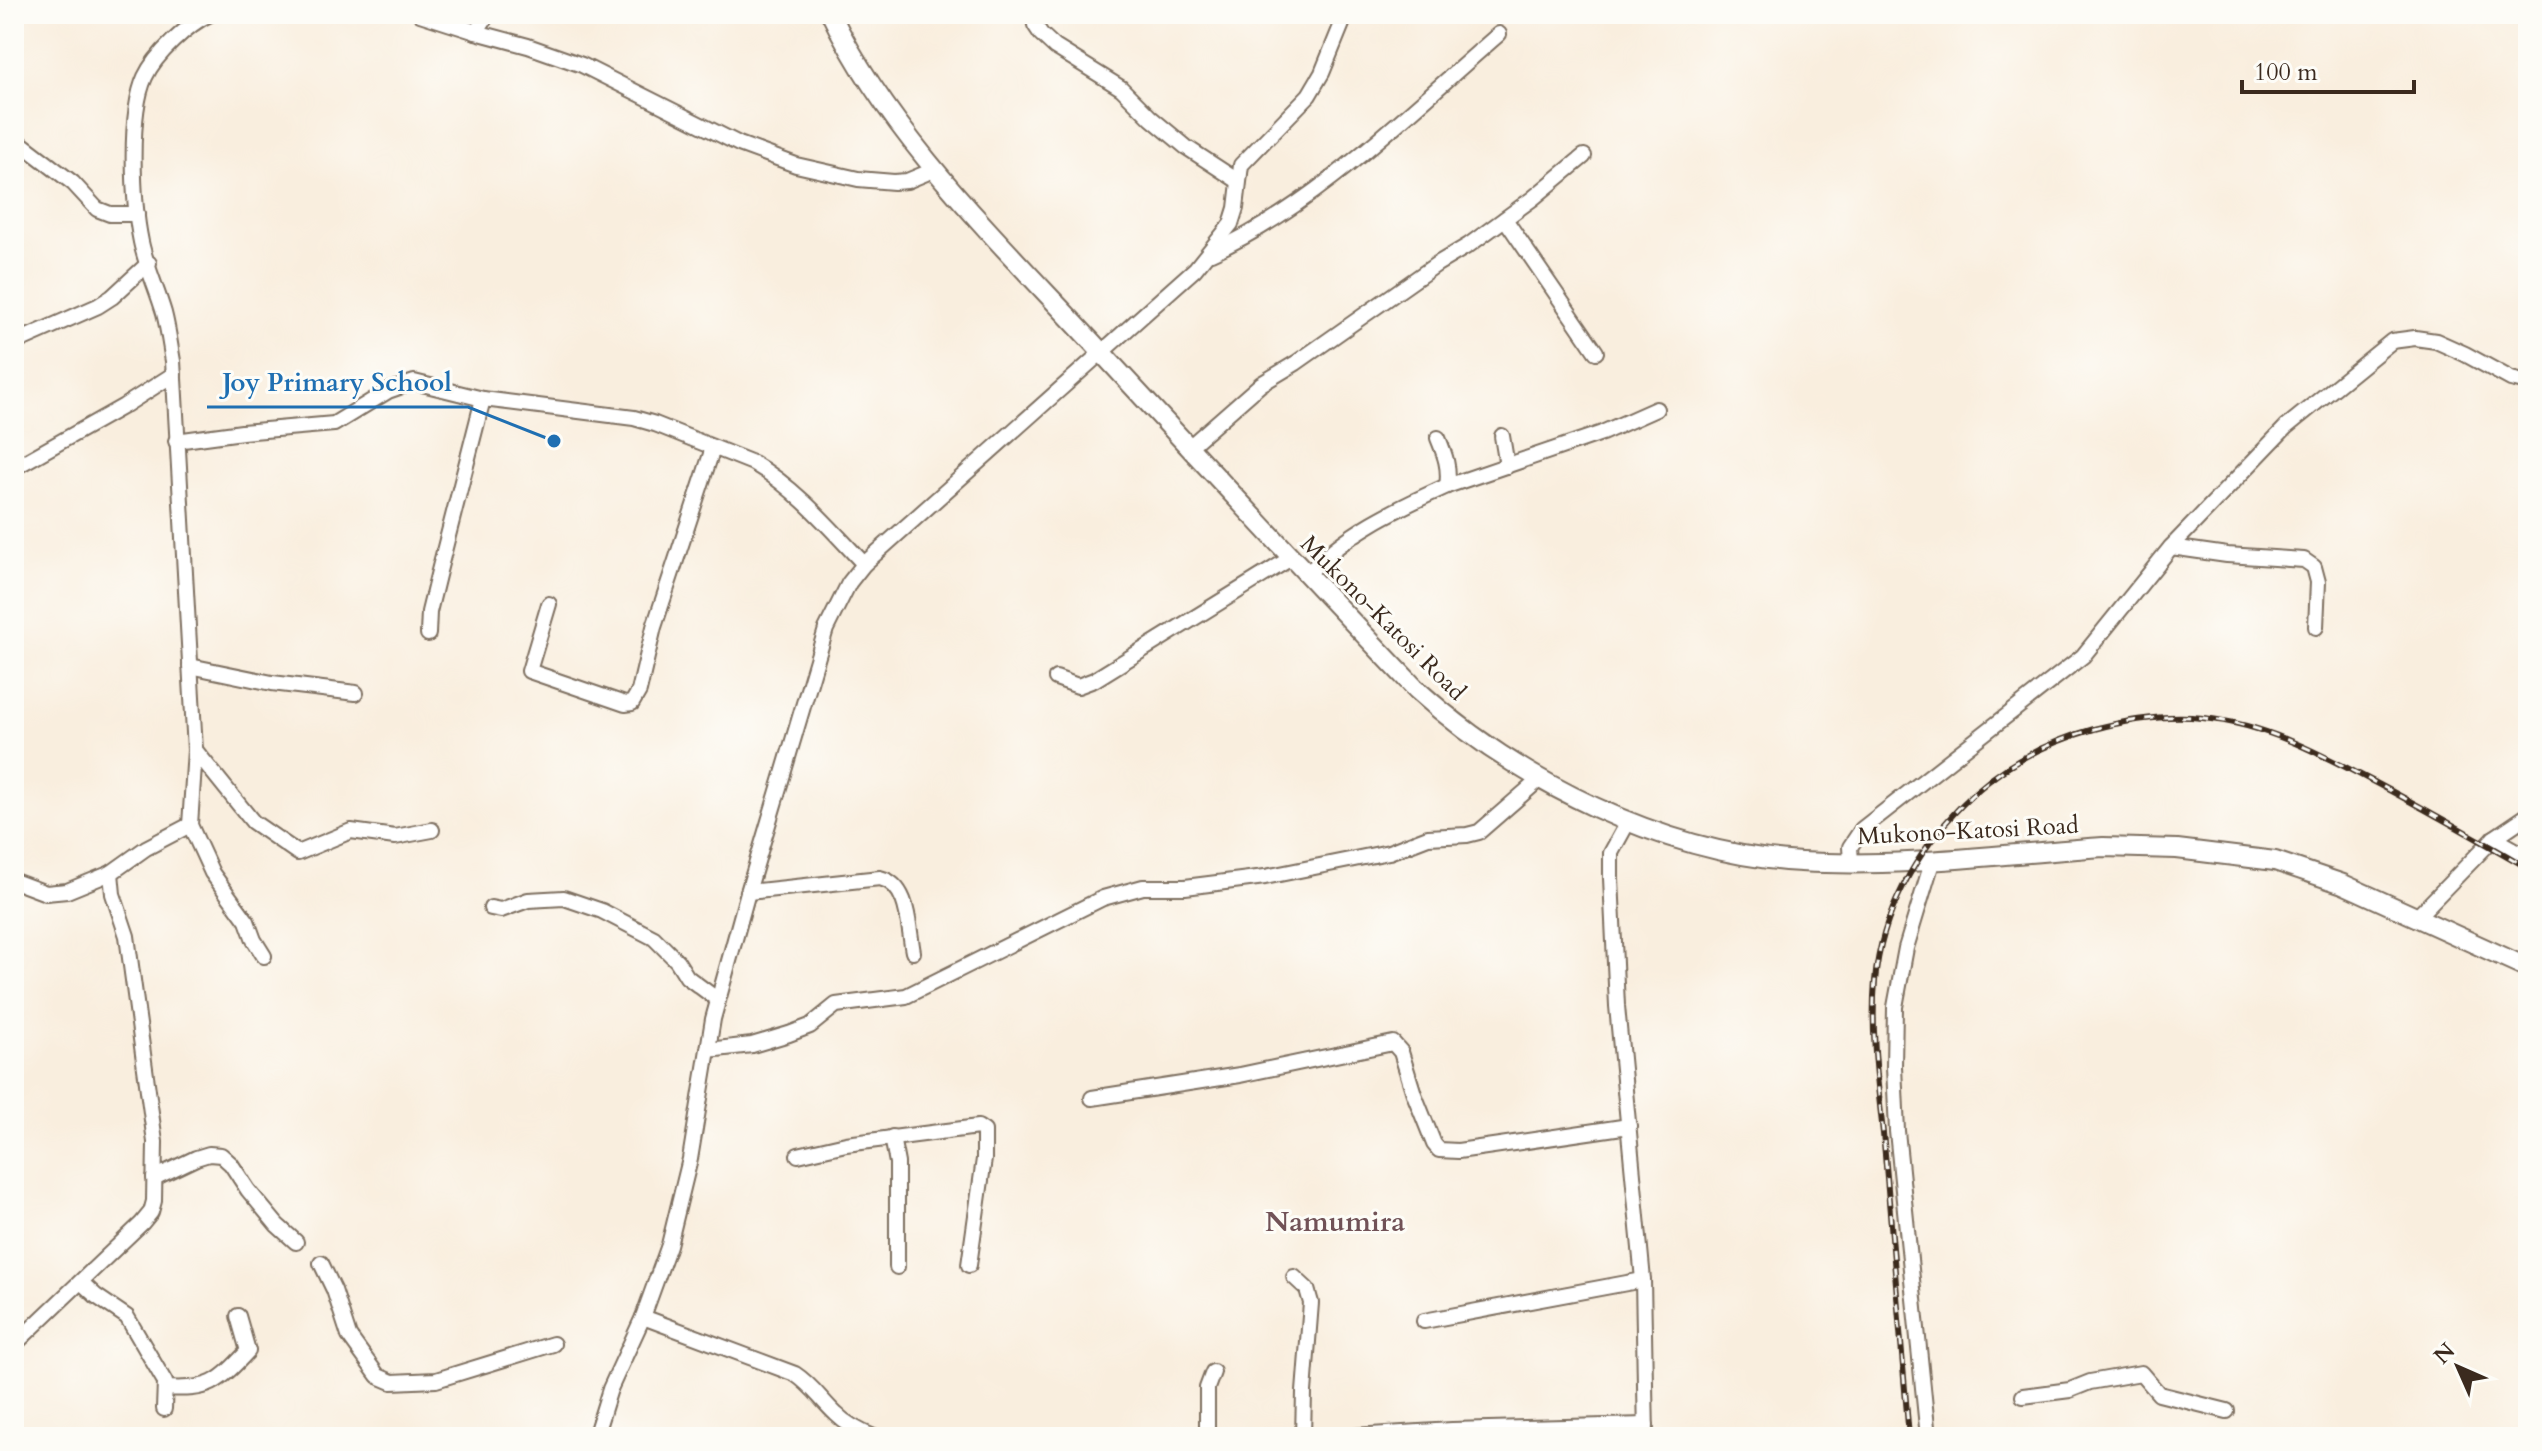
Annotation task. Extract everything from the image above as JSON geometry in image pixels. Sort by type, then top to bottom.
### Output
[{"type":"main road","name":"Mukono-Katosi Road","points":[[831,14],[876,93],[936,169],[1005,249],[1188,448],[1416,689],[1452,721],[1540,779],[1628,822],[1731,853],[1802,862],[1933,859],[2103,847],[2140,847],[2275,861],[2343,884],[2528,968]]},
{"type":"street","points":[[210,14],[180,35],[143,80],[135,125],[137,214],[142,245],[165,316],[174,374],[195,750],[190,825],[212,873],[247,921],[264,956]]},
{"type":"street","points":[[420,14],[582,65],[739,144],[796,165],[858,179],[894,182],[907,181],[936,169]]},
{"type":"street","points":[[476,32],[488,14]]},
{"type":"street","points":[[1033,14],[1041,34],[1055,47],[1121,88],[1186,147],[1238,181]]},
{"type":"street","points":[[595,1437],[610,1389],[643,1317],[669,1245],[682,1200],[718,1000],[826,629],[844,591],[864,564],[1195,269],[1231,224],[1241,165],[1299,107],[1317,84],[1346,14]]},
{"type":"street","points":[[1207,254],[1242,239],[1294,205],[1499,34]]},
{"type":"street","points":[[14,138],[73,183],[97,209],[110,214],[137,214]]},
{"type":"street","points":[[1188,448],[1261,384],[1469,245],[1584,156]]},
{"type":"street","points":[[1505,219],[1596,352]]},
{"type":"street","points":[[14,343],[98,306],[149,263]]},
{"type":"street","points":[[1851,862],[1850,847],[1862,829],[2083,656],[2171,547],[2286,427],[2392,341],[2415,338],[2436,341],[2511,379],[2528,383]]},
{"type":"street","points":[[14,468],[174,374]]},
{"type":"street","points":[[176,441],[334,424],[388,391],[414,382],[483,399],[634,418],[753,463],[789,488],[864,564]]},
{"type":"street","points":[[428,634],[429,612],[483,399]]},
{"type":"street","points":[[1307,575],[1323,558],[1407,504],[1447,486],[1602,433],[1656,409]]},
{"type":"street","points":[[1502,436],[1507,466]]},
{"type":"street","points":[[1438,438],[1447,459],[1447,486]]},
{"type":"street","points":[[549,604],[529,671],[625,704],[632,703],[639,691],[654,627],[713,448]]},
{"type":"street","points":[[2171,547],[2227,555],[2304,560],[2314,567],[2318,582],[2316,627]]},
{"type":"street","points":[[1056,678],[1078,686],[1094,680],[1291,558]]},
{"type":"street","points":[[190,666],[272,683],[356,693]]},
{"type":"street","points":[[195,750],[253,822],[298,853],[351,831],[395,837],[432,830]]},
{"type":"street","points":[[708,1050],[752,1045],[789,1034],[810,1026],[836,1005],[906,996],[1103,898],[1143,887],[1185,887],[1265,877],[1389,852],[1428,837],[1479,832],[1540,779]]},
{"type":"street","points":[[2416,918],[2494,838],[2528,815]]},
{"type":"street","points":[[1338,1437],[1452,1430],[1646,1431],[1643,1280],[1617,1006],[1611,878],[1611,853],[1628,822]]},
{"type":"street","points":[[14,881],[46,893],[67,891],[111,873],[146,848],[190,825]]},
{"type":"street","points":[[2494,838],[2528,857]]},
{"type":"street","points":[[1928,1437],[1897,1131],[1894,1067],[1895,1007],[1903,963],[1933,859]]},
{"type":"street","points":[[14,1345],[129,1237],[151,1212],[154,1201],[155,1142],[127,936],[113,894],[111,873]]},
{"type":"street","points":[[748,892],[880,878],[890,880],[901,892],[913,952]]},
{"type":"street","points":[[491,908],[501,910],[528,900],[564,898],[602,911],[654,938],[677,961],[687,977],[718,1000]]},
{"type":"street","points":[[1092,1098],[1240,1075],[1393,1043],[1401,1052],[1414,1094],[1439,1150],[1458,1151],[1629,1126]]},
{"type":"street","points":[[798,1155],[892,1137],[978,1127],[984,1131],[984,1159],[969,1265]]},
{"type":"street","points":[[892,1137],[897,1163],[897,1267]]},
{"type":"street","points":[[154,1178],[209,1154],[221,1155],[277,1225],[296,1242]]},
{"type":"street","points":[[321,1263],[334,1290],[349,1336],[378,1376],[392,1382],[436,1380],[553,1344]]},
{"type":"street","points":[[1294,1277],[1307,1289],[1311,1303],[1303,1437]]},
{"type":"street","points":[[1424,1321],[1643,1280]]},
{"type":"street","points":[[81,1282],[127,1317],[165,1382],[164,1409]]},
{"type":"street","points":[[165,1388],[192,1390],[222,1379],[248,1351],[238,1316]]},
{"type":"street","points":[[643,1317],[795,1374],[809,1382],[833,1412],[851,1427],[874,1437]]},
{"type":"street","points":[[1207,1437],[1207,1388],[1213,1372]]},
{"type":"street","points":[[2023,1396],[2070,1390],[2090,1382],[2141,1373],[2159,1394],[2227,1411]]},
{"type":"railway","points":[[1909,1437],[1876,1068],[1875,981],[1885,932],[1904,886],[1945,823],[1976,792],[2023,758],[2075,735],[2148,719],[2176,717],[2226,721],[2314,751],[2528,868]]},
{"type":"place","name":"Joy Primary School","points":[[554,441]]},
{"type":"district","name":"Namumira","points":[[1335,1222]]}]
